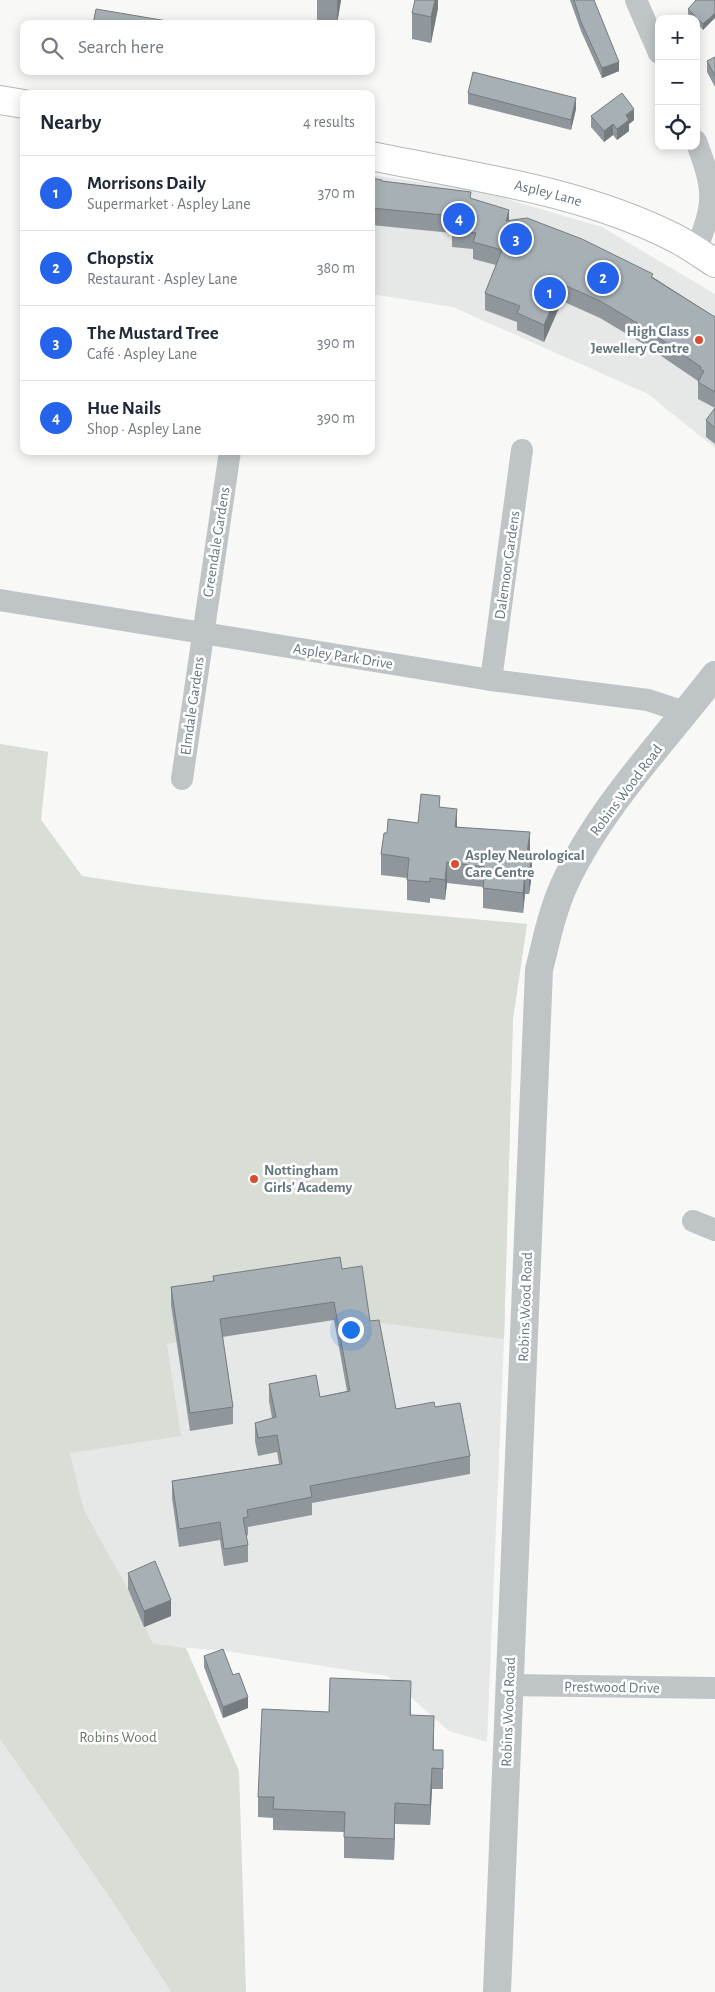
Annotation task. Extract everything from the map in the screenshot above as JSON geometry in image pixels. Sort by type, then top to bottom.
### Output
[{"type":"main road","points":[[0,100],[20,103]]},
{"type":"main road","name":"Aspley Lane","points":[[375,157],[557,194],[607,209],[648,225],[706,257]]},
{"type":"street","points":[[636,0],[655,44]]},
{"type":"street","points":[[700,150],[712,180],[713,196],[706,257]]},
{"type":"street","name":"Dalemoor Gardens","points":[[491,680],[522,450]]},
{"type":"street","name":"Greendale Gardens","points":[[202,634],[229,455]]},
{"type":"street","name":"Aspley Park Drive","points":[[0,600],[491,680],[648,700],[675,709],[681,719]]},
{"type":"street","name":"Elmdale Gardens","points":[[182,779],[202,634]]},
{"type":"street","name":"Robins Wood Road","points":[[497,1992],[540,970],[554,913],[563,886],[582,849],[625,787],[715,675]]},
{"type":"street","points":[[693,1221],[715,1229]]},
{"type":"street","name":"Prestwood Drive","points":[[509,1685],[715,1688]]},
{"type":"shaded area","points":[[375,176],[476,190],[602,227],[715,294],[715,448],[648,394],[453,307],[375,295]]},
{"type":"shaded area","name":"Nottingham Girls' Academy","points":[[0,744],[48,752],[41,820],[82,876],[136,885],[273,900],[527,924],[513,1019],[504,1339],[487,1742],[449,1731],[387,1676],[226,1651],[153,1645],[128,1589],[84,1510],[70,1453],[106,1446]]},
{"type":"shaded area","points":[[0,1739],[110,1898],[171,1992],[0,1992]]},
{"type":"green space","name":"Nottingham Girls' Academy","points":[[0,744],[48,752],[41,820],[82,876],[248,898],[527,924],[513,1019],[504,1339],[344,1318],[322,1318],[167,1344],[181,1436],[70,1453],[84,1510],[128,1589],[153,1644],[186,1648],[239,1771],[246,1992],[171,1992],[110,1898],[0,1739]]},
{"type":"building","points":[[415,0],[435,0],[431,17],[412,13]]},
{"type":"building","points":[[574,0],[594,0],[619,62],[602,68],[581,22]]},
{"type":"building","points":[[696,0],[715,0],[715,13],[703,24],[700,21],[700,15],[694,15],[688,9]]},
{"type":"building","points":[[96,9],[161,20],[94,20]]},
{"type":"building","points":[[715,57],[715,76],[707,61]]},
{"type":"building","points":[[473,72],[576,98],[571,120],[468,93]]},
{"type":"building","points":[[622,93],[634,109],[626,115],[629,120],[617,129],[613,124],[604,131],[591,116]]},
{"type":"building","points":[[375,179],[471,192],[470,198],[509,210],[506,221],[527,218],[582,239],[653,274],[651,277],[715,317],[715,392],[698,382],[704,371],[700,369],[701,367],[642,326],[600,301],[562,284],[544,325],[517,313],[520,306],[485,293],[502,250],[473,242],[476,233],[452,230],[454,216],[375,208]]},
{"type":"building","points":[[715,408],[715,428],[706,420]]},
{"type":"building","name":"Aspley Neurological Care Centre","points":[[421,794],[440,796],[439,807],[457,809],[455,827],[530,832],[527,853],[532,853],[529,874],[525,873],[523,893],[483,888],[485,867],[447,862],[445,880],[430,878],[430,882],[407,880],[409,858],[381,854],[384,833],[387,833],[388,819],[418,823]]},
{"type":"building","points":[[340,1257],[342,1269],[362,1266],[370,1321],[379,1320],[396,1409],[434,1402],[435,1407],[460,1403],[470,1456],[310,1486],[312,1497],[247,1510],[248,1517],[243,1518],[248,1545],[224,1549],[220,1522],[179,1529],[172,1481],[282,1464],[277,1435],[258,1438],[255,1423],[276,1417],[269,1384],[316,1375],[320,1397],[350,1391],[334,1302],[220,1319],[233,1407],[190,1413],[171,1287],[214,1281],[213,1276]]},
{"type":"building","points":[[155,1561],[171,1600],[144,1611],[128,1573]]},
{"type":"building","points":[[223,1649],[233,1675],[239,1673],[248,1697],[223,1707],[204,1656]]},
{"type":"building","points":[[330,1678],[411,1681],[410,1715],[434,1716],[433,1750],[443,1750],[443,1769],[432,1768],[430,1805],[395,1803],[394,1839],[344,1837],[345,1812],[273,1809],[274,1797],[258,1797],[262,1709],[329,1712]]},
{"type":"place","name":"Hue Nails","points":[[459,219]]},
{"type":"place","name":"The Mustard Tree","points":[[516,239]]},
{"type":"place","name":"Chopstix","points":[[603,278]]},
{"type":"place","name":"Morrisons Daily","points":[[550,293]]},
{"type":"place","name":"High Class Jewellery Centre","points":[[699,340]]},
{"type":"place","name":"Aspley Neurological Care Centre","points":[[455,864]]},
{"type":"place","name":"Nottingham Girls' Academy","points":[[254,1179]]},
{"type":"park label","name":"Robins Wood","points":[[118,1737]]}]
